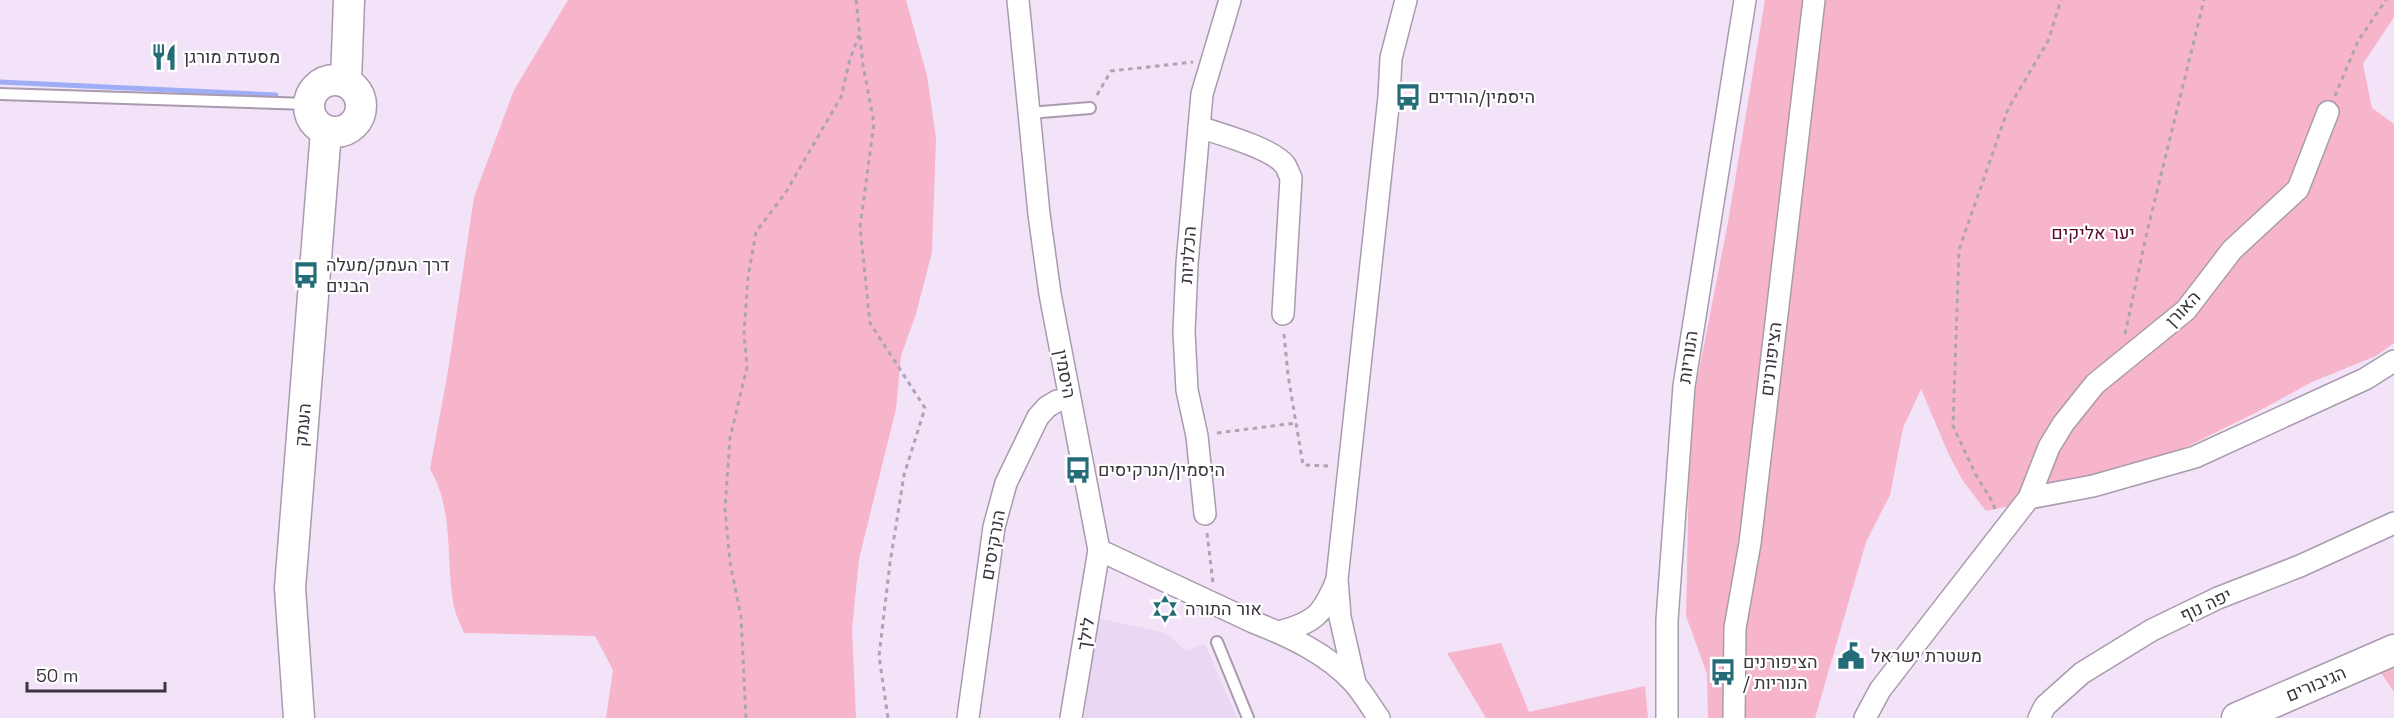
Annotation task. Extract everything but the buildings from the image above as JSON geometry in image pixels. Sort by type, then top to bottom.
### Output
[{"type":"street","points":[[346,82],[349,0]]},
{"type":"street","name":"היסמין","points":[[1018,0],[1039,214],[1069,399],[1099,550]]},
{"type":"street","name":"הכלניות","points":[[1204,514],[1197,436],[1187,390],[1184,332],[1187,264],[1202,94],[1230,0]]},
{"type":"street","points":[[1354,683],[1340,617],[1337,579],[1389,97],[1391,58],[1406,0]]},
{"type":"street","name":"הנוריות","points":[[1667,718],[1667,620],[1684,386],[1745,0]]},
{"type":"street","name":"הציפורנים","points":[[1734,718],[1735,628],[1750,543],[1814,0]]},
{"type":"street","points":[[338,80],[346,82],[359,94],[362,103],[358,121],[344,132],[326,131],[313,121],[309,104],[315,89],[322,84],[338,80]]},
{"type":"street","name":"האורן","points":[[1865,718],[1880,690],[2029,498],[2049,447],[2063,424],[2095,384],[2186,310],[2232,250],[2298,189],[2328,112]]},
{"type":"street","points":[[1199,127],[1252,145],[1272,155],[1284,164],[1291,178],[1283,314]]},
{"type":"street","name":"העמק","points":[[299,718],[290,588],[326,131]]},
{"type":"street","points":[[2029,498],[2093,486],[2195,457],[2365,379],[2394,361]]},
{"type":"street","name":"הנרקיסים","points":[[968,718],[994,527],[1006,483],[1038,417],[1047,407],[1069,399]]},
{"type":"street","name":"יפה נוף","points":[[2038,718],[2045,706],[2082,673],[2152,630],[2218,598],[2300,566],[2394,523]]},
{"type":"street","points":[[1099,550],[1279,632],[1328,660],[1354,683],[1379,718]]},
{"type":"street","name":"לילך","points":[[1071,718],[1099,550]]},
{"type":"street","points":[[1279,632],[1304,625],[1316,616],[1326,605],[1337,579]]},
{"type":"street","name":"הגיבורים","points":[[2237,718],[2394,650]]},
{"type":"lane","points":[[0,94],[309,104]]},
{"type":"lane","points":[[1029,113],[1090,108]]},
{"type":"lane","points":[[1217,642],[1248,718]]},
{"type":"path","points":[[855,0],[874,123],[860,227],[870,323],[926,408],[904,475],[890,563],[879,656],[888,718]]},
{"type":"path","points":[[2001,534],[1992,501],[1976,475],[1953,426],[1959,250],[2008,109],[2048,42],[2061,0]]},
{"type":"path","points":[[2124,337],[2147,232],[2204,0]]},
{"type":"path","points":[[2328,112],[2358,41],[2386,0]]},
{"type":"path","points":[[746,718],[741,617],[730,562],[725,509],[730,438],[747,367],[744,333],[748,277],[756,232],[786,192],[841,97],[850,59],[860,34]]},
{"type":"path","points":[[1090,108],[1111,71],[1212,60]]},
{"type":"path","points":[[1283,314],[1288,375],[1303,465],[1349,466]]},
{"type":"path","points":[[1197,436],[1296,423]]},
{"type":"path","points":[[1204,514],[1216,605]]},
{"type":"shaded area","points":[[1097,618],[1166,633],[1186,651],[1205,644],[1237,718],[1084,718]]},
{"type":"green space","points":[[568,0],[906,0],[927,76],[936,138],[932,252],[916,314],[901,356],[896,409],[859,559],[852,629],[856,718],[606,718],[613,670],[595,636],[464,633],[457,617],[451,589],[448,536],[443,502],[430,469],[448,371],[474,197],[514,90]]},
{"type":"green space","name":"יער אליקים","points":[[1765,0],[2394,0],[2394,17],[2363,64],[2372,108],[2394,124],[2394,343],[2376,356],[2312,382],[2174,453],[2031,493],[2010,506],[1986,511],[1963,481],[1949,455],[1921,389],[1903,428],[1890,495],[1866,542],[1815,718],[1708,718],[1707,674],[1686,616],[1690,417],[1728,222]]},
{"type":"green space","points":[[1501,643],[1529,712],[1645,686],[1648,718],[1486,718],[1447,653]]},
{"type":"green space","points":[[2394,664],[2394,692],[2379,670]]},
{"type":"waterway","points":[[0,82],[276,95]]},
{"type":"place","name":"מסעדת מורגן","points":[[164,57]]},
{"type":"place","name":"היסמין/הורדים","points":[[1408,97]]},
{"type":"place","name":"דרך העמק/מעלה הבנים","points":[[306,275]]},
{"type":"place","name":"היסמין/הנרקיסים","points":[[1078,470]]},
{"type":"place","name":"אור התורה","points":[[1165,609]]},
{"type":"place","name":"משטרת ישראל","points":[[1851,656]]},
{"type":"place","name":"הציפורנים / הנוריות","points":[[1723,672]]}]
